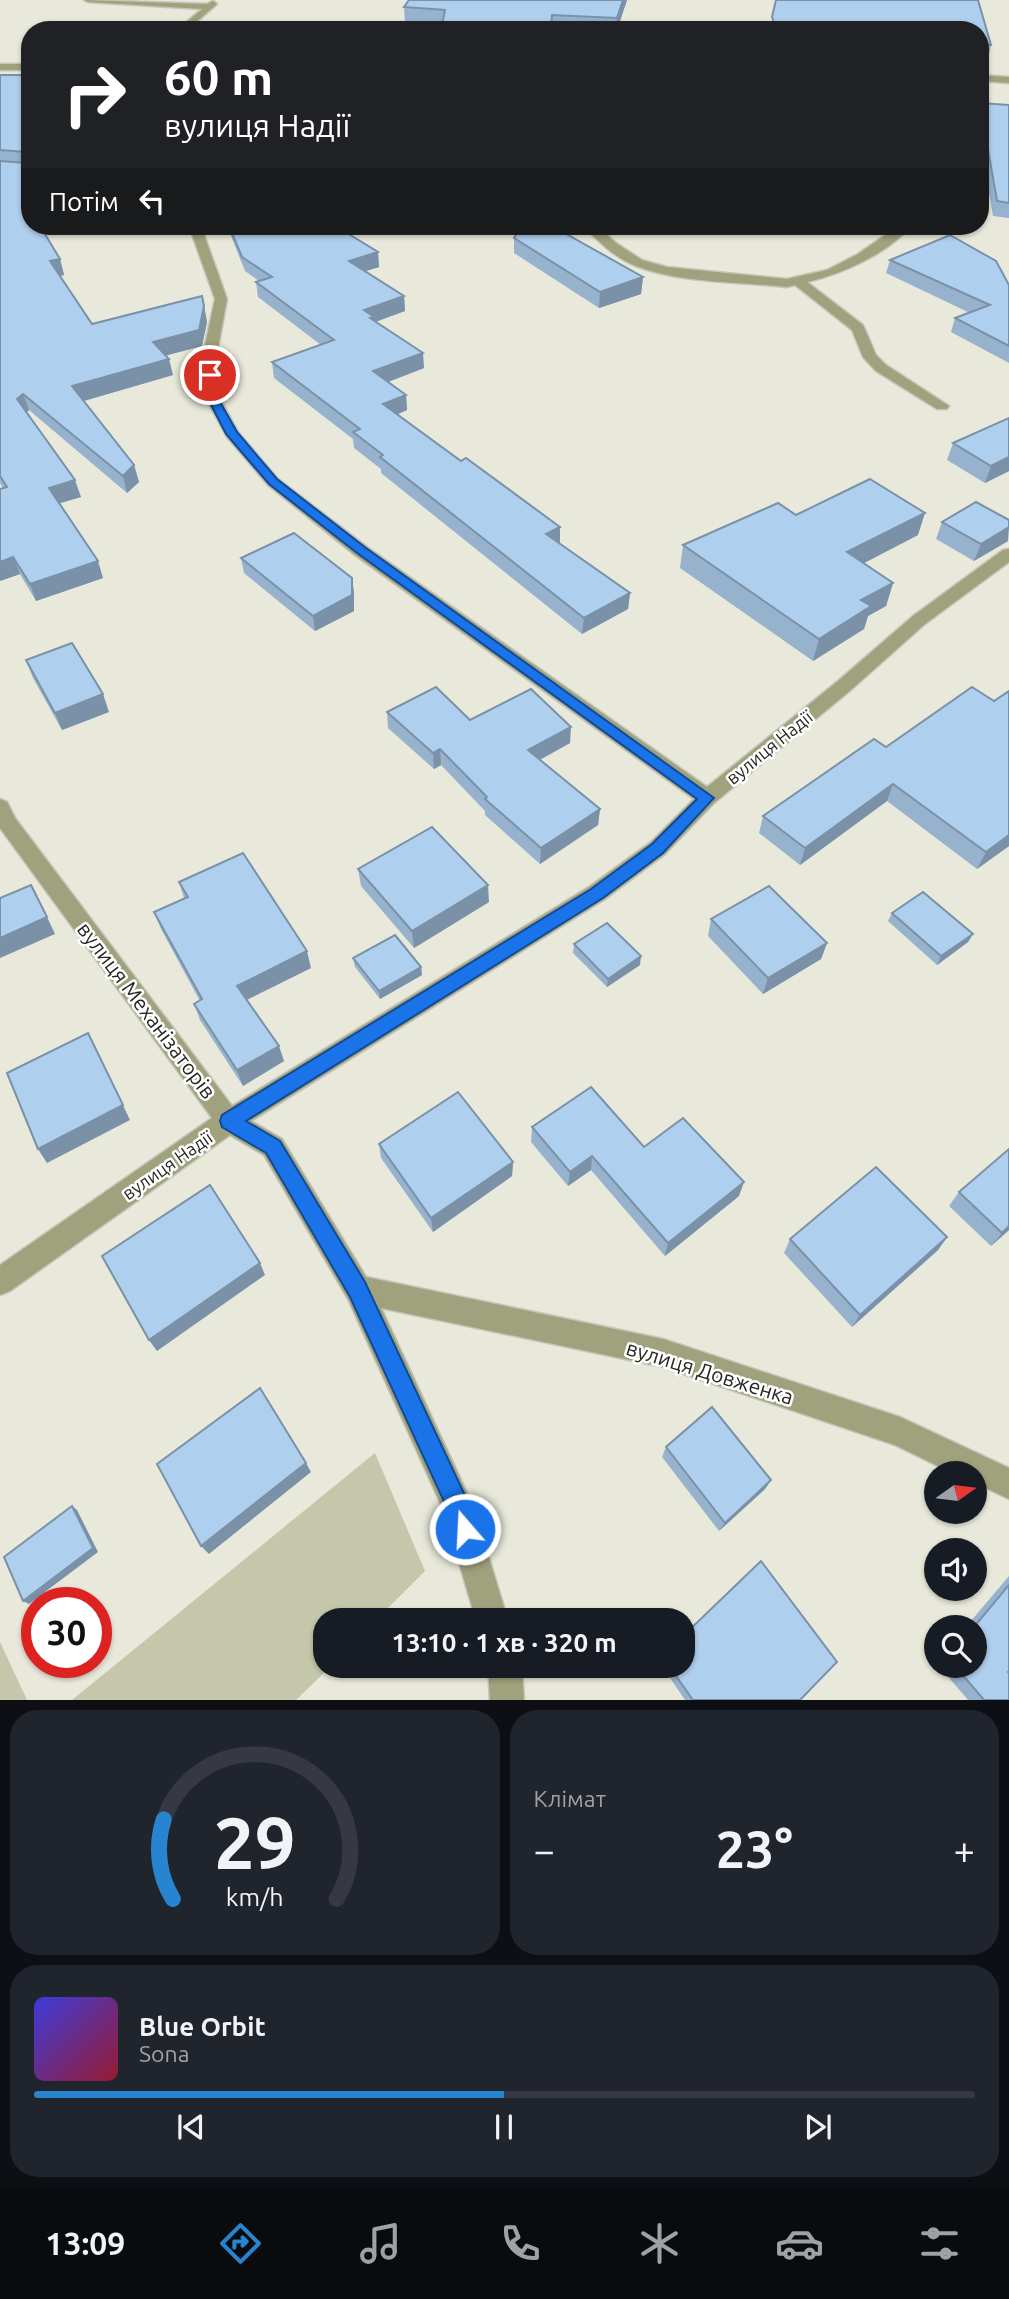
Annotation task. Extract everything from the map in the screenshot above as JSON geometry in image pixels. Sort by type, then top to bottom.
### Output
[{"type":"street","points":[[88,0],[209,7]]},
{"type":"street","points":[[192,21],[217,0]]},
{"type":"street","points":[[0,67],[21,67]]},
{"type":"street","points":[[989,79],[1009,80]]},
{"type":"street","points":[[198,235],[221,299],[210,354],[211,395],[232,434],[273,482],[361,551],[707,798]]},
{"type":"street","points":[[600,235],[638,263],[666,271],[788,283],[841,268],[893,235]]},
{"type":"street","points":[[798,281],[858,328],[870,357],[881,368],[942,406]]},
{"type":"street","name":"вулиця Надії","points":[[0,1281],[229,1121],[597,893],[658,848],[707,798],[845,685],[919,620],[1009,554]]},
{"type":"street","name":"вулиця Механізаторів","points":[[0,807],[7,822],[229,1121],[273,1147],[358,1289],[458,1506],[488,1608]]},
{"type":"street","name":"вулиця Довженка","points":[[358,1289],[663,1353],[900,1432],[1009,1484]]},
{"type":"street","points":[[506,1678],[507,1700]]},
{"type":"green space","points":[[375,1453],[425,1571],[388,1608],[313,1608],[313,1678],[319,1678],[296,1700],[72,1700],[99,1678],[112,1678],[112,1667]]},
{"type":"green space","points":[[0,1642],[27,1700],[0,1700]]},
{"type":"building","points":[[409,0],[623,0],[617,18],[552,15],[552,21],[443,21],[445,10],[404,7]]},
{"type":"building","points":[[776,0],[978,0],[984,21],[774,21]]},
{"type":"building","points":[[0,75],[21,75],[21,152],[0,150]]},
{"type":"building","points":[[989,104],[1009,105],[1009,203],[997,201],[989,155]]},
{"type":"building","points":[[0,161],[21,163],[21,235],[45,235],[60,259],[50,261],[92,324],[202,296],[204,306],[199,330],[153,342],[169,359],[72,386],[134,465],[123,476],[23,394],[17,399],[75,480],[49,488],[98,561],[30,584],[13,557],[0,562],[0,489],[7,487],[0,476]]},
{"type":"building","points":[[233,235],[350,235],[378,252],[349,261],[404,296],[364,310],[374,317],[370,318],[423,353],[373,371],[406,395],[383,404],[461,461],[466,458],[560,527],[546,534],[630,593],[584,618],[380,457],[383,455],[353,432],[360,429],[272,362],[334,340],[256,282],[272,277],[242,257]]},
{"type":"building","points":[[516,235],[568,235],[643,277],[600,292],[514,238]]},
{"type":"building","points":[[950,235],[996,261],[1009,285],[1009,346],[955,318],[990,305],[890,260]]},
{"type":"building","points":[[1009,418],[1009,457],[991,466],[953,443]]},
{"type":"building","points":[[870,479],[925,513],[847,552],[893,583],[861,600],[871,606],[819,639],[683,545],[778,503],[796,515]]},
{"type":"building","points":[[976,502],[1009,520],[1009,527],[981,544],[942,522]]},
{"type":"building","points":[[294,533],[352,578],[352,595],[313,616],[241,558]]},
{"type":"building","points":[[72,643],[103,694],[55,713],[26,660]]},
{"type":"building","points":[[436,687],[470,720],[531,689],[571,727],[528,750],[600,809],[541,848],[485,799],[487,797],[440,749],[433,753],[387,712]]},
{"type":"building","points":[[972,687],[994,701],[1009,691],[1009,835],[986,852],[893,784],[805,848],[763,816],[874,739],[886,747]]},
{"type":"building","points":[[432,827],[488,885],[412,931],[358,869]]},
{"type":"building","points":[[243,853],[307,951],[237,986],[279,1046],[237,1070],[194,1004],[202,999],[154,912],[188,897],[179,882]]},
{"type":"building","points":[[31,885],[47,917],[0,938],[0,898]]},
{"type":"building","points":[[769,886],[827,943],[768,978],[711,919]]},
{"type":"building","points":[[923,892],[973,934],[941,956],[892,913]]},
{"type":"building","points":[[607,923],[641,956],[608,979],[574,944]]},
{"type":"building","points":[[395,935],[421,967],[379,991],[353,958]]},
{"type":"building","points":[[88,1033],[123,1105],[38,1149],[7,1073]]},
{"type":"building","points":[[591,1087],[644,1147],[683,1118],[744,1182],[668,1243],[592,1156],[570,1172],[532,1127]]},
{"type":"building","points":[[458,1092],[513,1162],[431,1218],[379,1144]]},
{"type":"building","points":[[1009,1149],[1009,1226],[1002,1233],[959,1192]]},
{"type":"building","points":[[876,1167],[947,1237],[860,1315],[790,1239]]},
{"type":"building","points":[[210,1185],[260,1263],[149,1340],[102,1256]]},
{"type":"building","points":[[260,1388],[306,1463],[201,1546],[157,1464]]},
{"type":"building","points":[[712,1407],[771,1480],[725,1523],[666,1447]]},
{"type":"building","points":[[72,1506],[93,1548],[41,1587],[21,1587],[21,1596],[4,1557]]},
{"type":"building","points":[[761,1561],[837,1662],[800,1700],[693,1700],[677,1678],[695,1678],[695,1624]]},
{"type":"building","points":[[1009,1585],[1009,1700],[984,1700],[965,1678],[987,1678],[987,1615],[984,1615]]},
{"type":"route","points":[[210,375],[211,395],[232,434],[273,482],[361,551],[707,798],[658,848],[597,893],[229,1121],[273,1147],[358,1289],[458,1506],[465,1529]]}]
